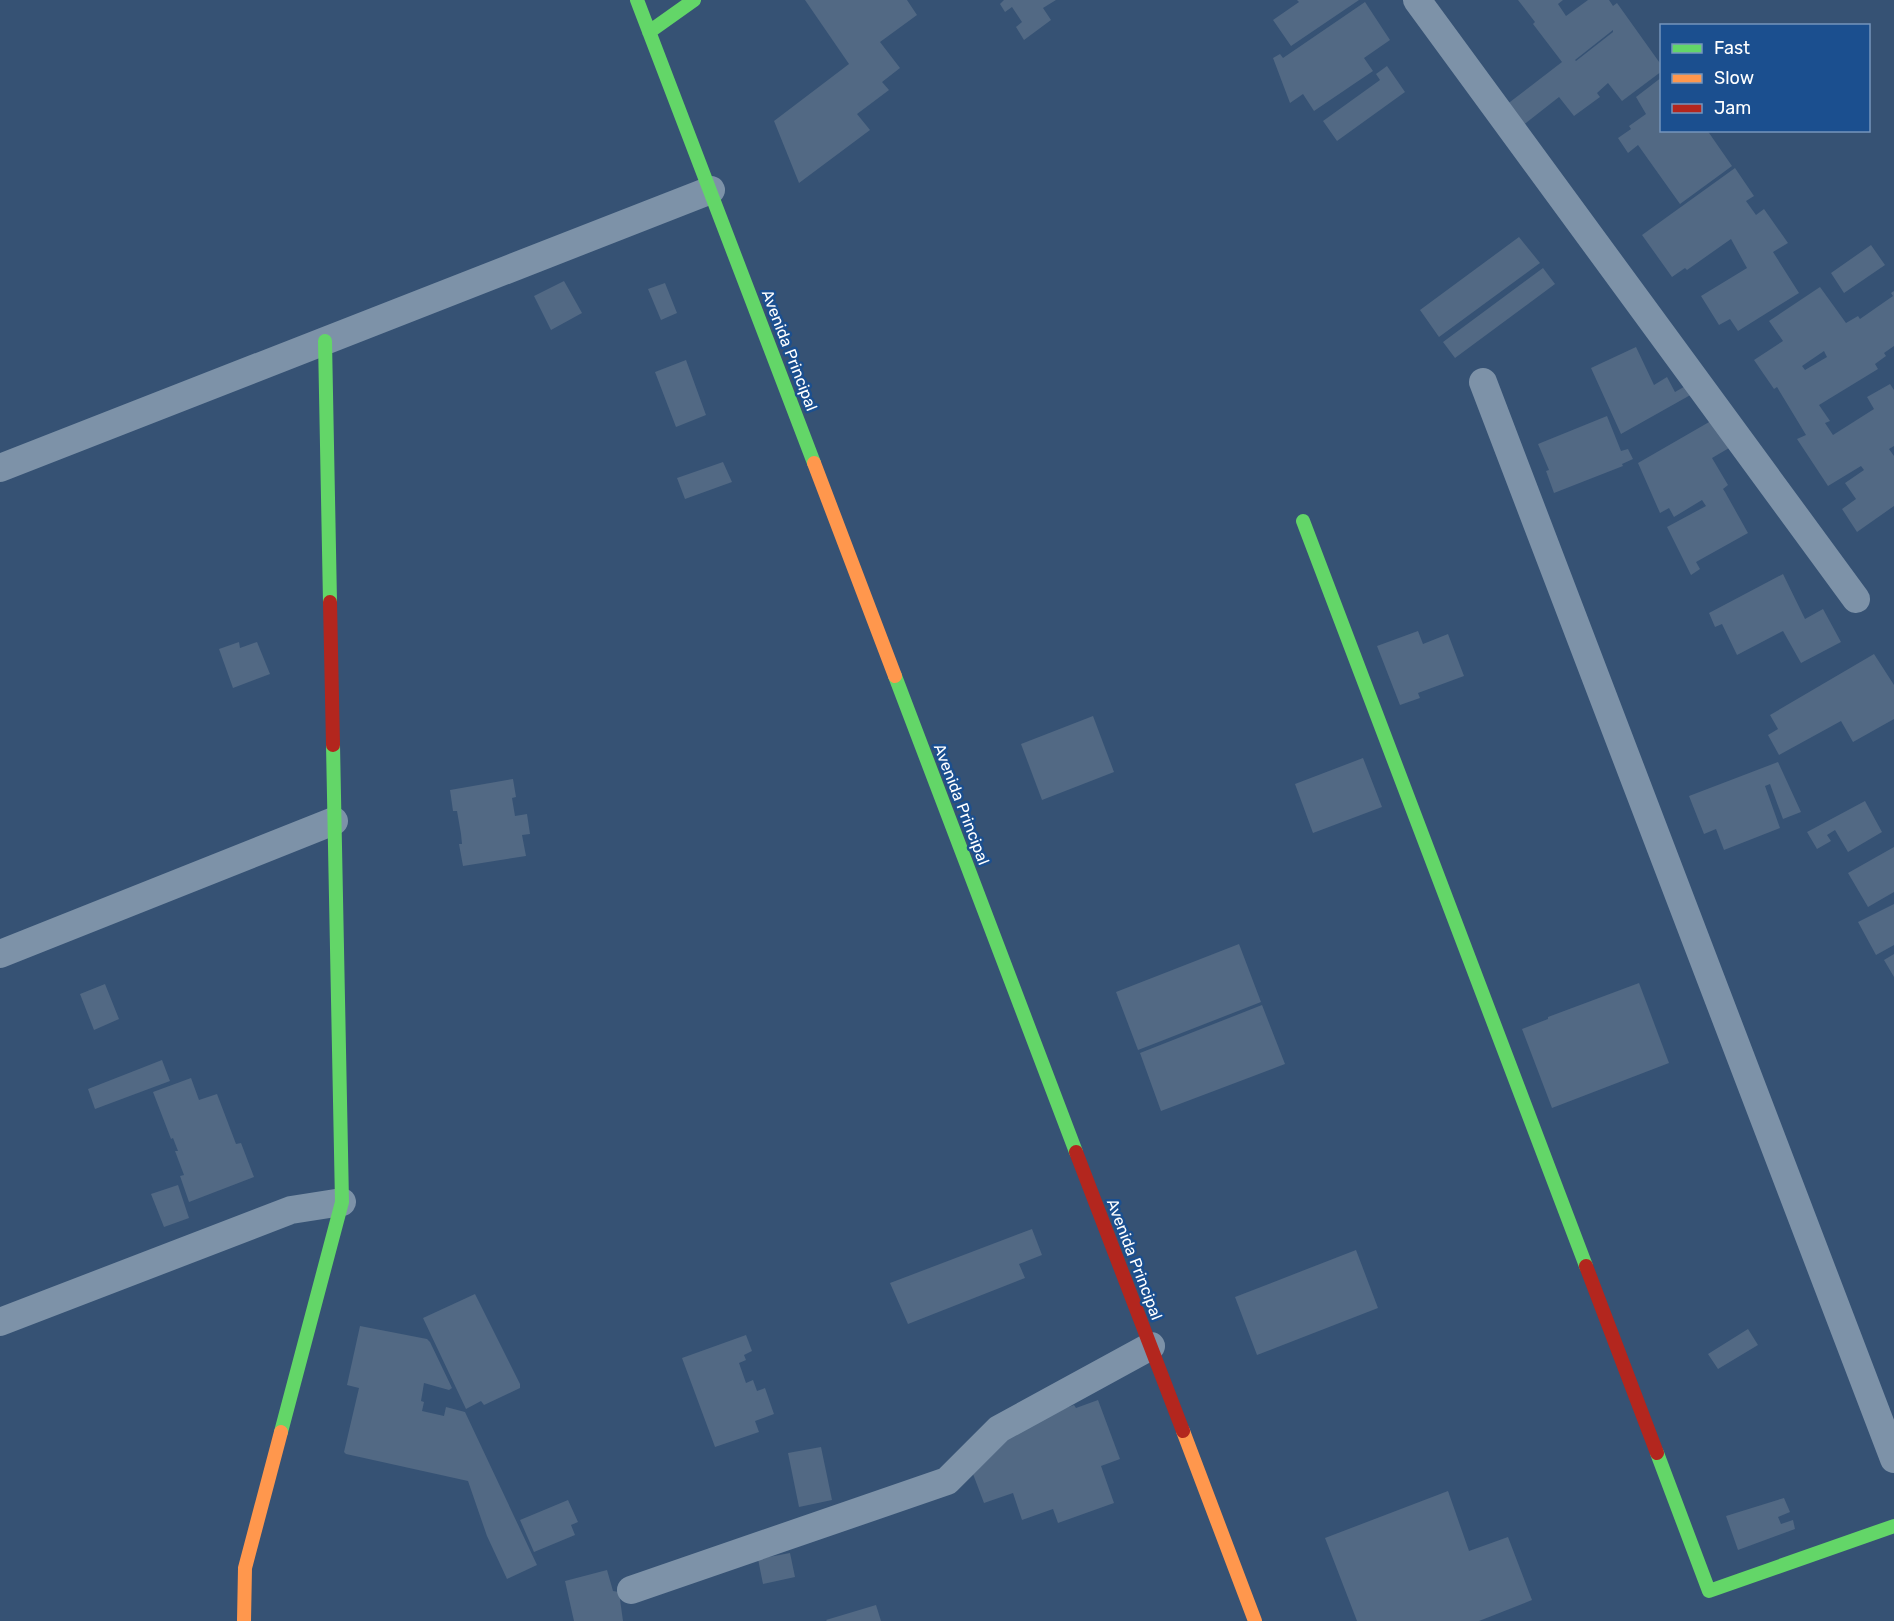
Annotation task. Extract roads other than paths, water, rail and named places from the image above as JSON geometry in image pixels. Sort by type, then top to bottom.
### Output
[{"type":"street","name":"Avenida Principal","points":[[637,0],[1256,1621]]},
{"type":"street","points":[[649,32],[694,0]]},
{"type":"street","points":[[1417,0],[1856,599]]},
{"type":"street","points":[[0,468],[711,190]]},
{"type":"street","points":[[244,1621],[245,1568],[342,1202],[325,340]]},
{"type":"street","points":[[1483,382],[1894,1459]]},
{"type":"street","points":[[1303,521],[1709,1591],[1894,1526]]},
{"type":"street","points":[[0,954],[334,821]]},
{"type":"street","points":[[0,1322],[291,1210],[342,1202]]},
{"type":"street","points":[[632,1590],[947,1481],[999,1430],[1151,1346]]}]
